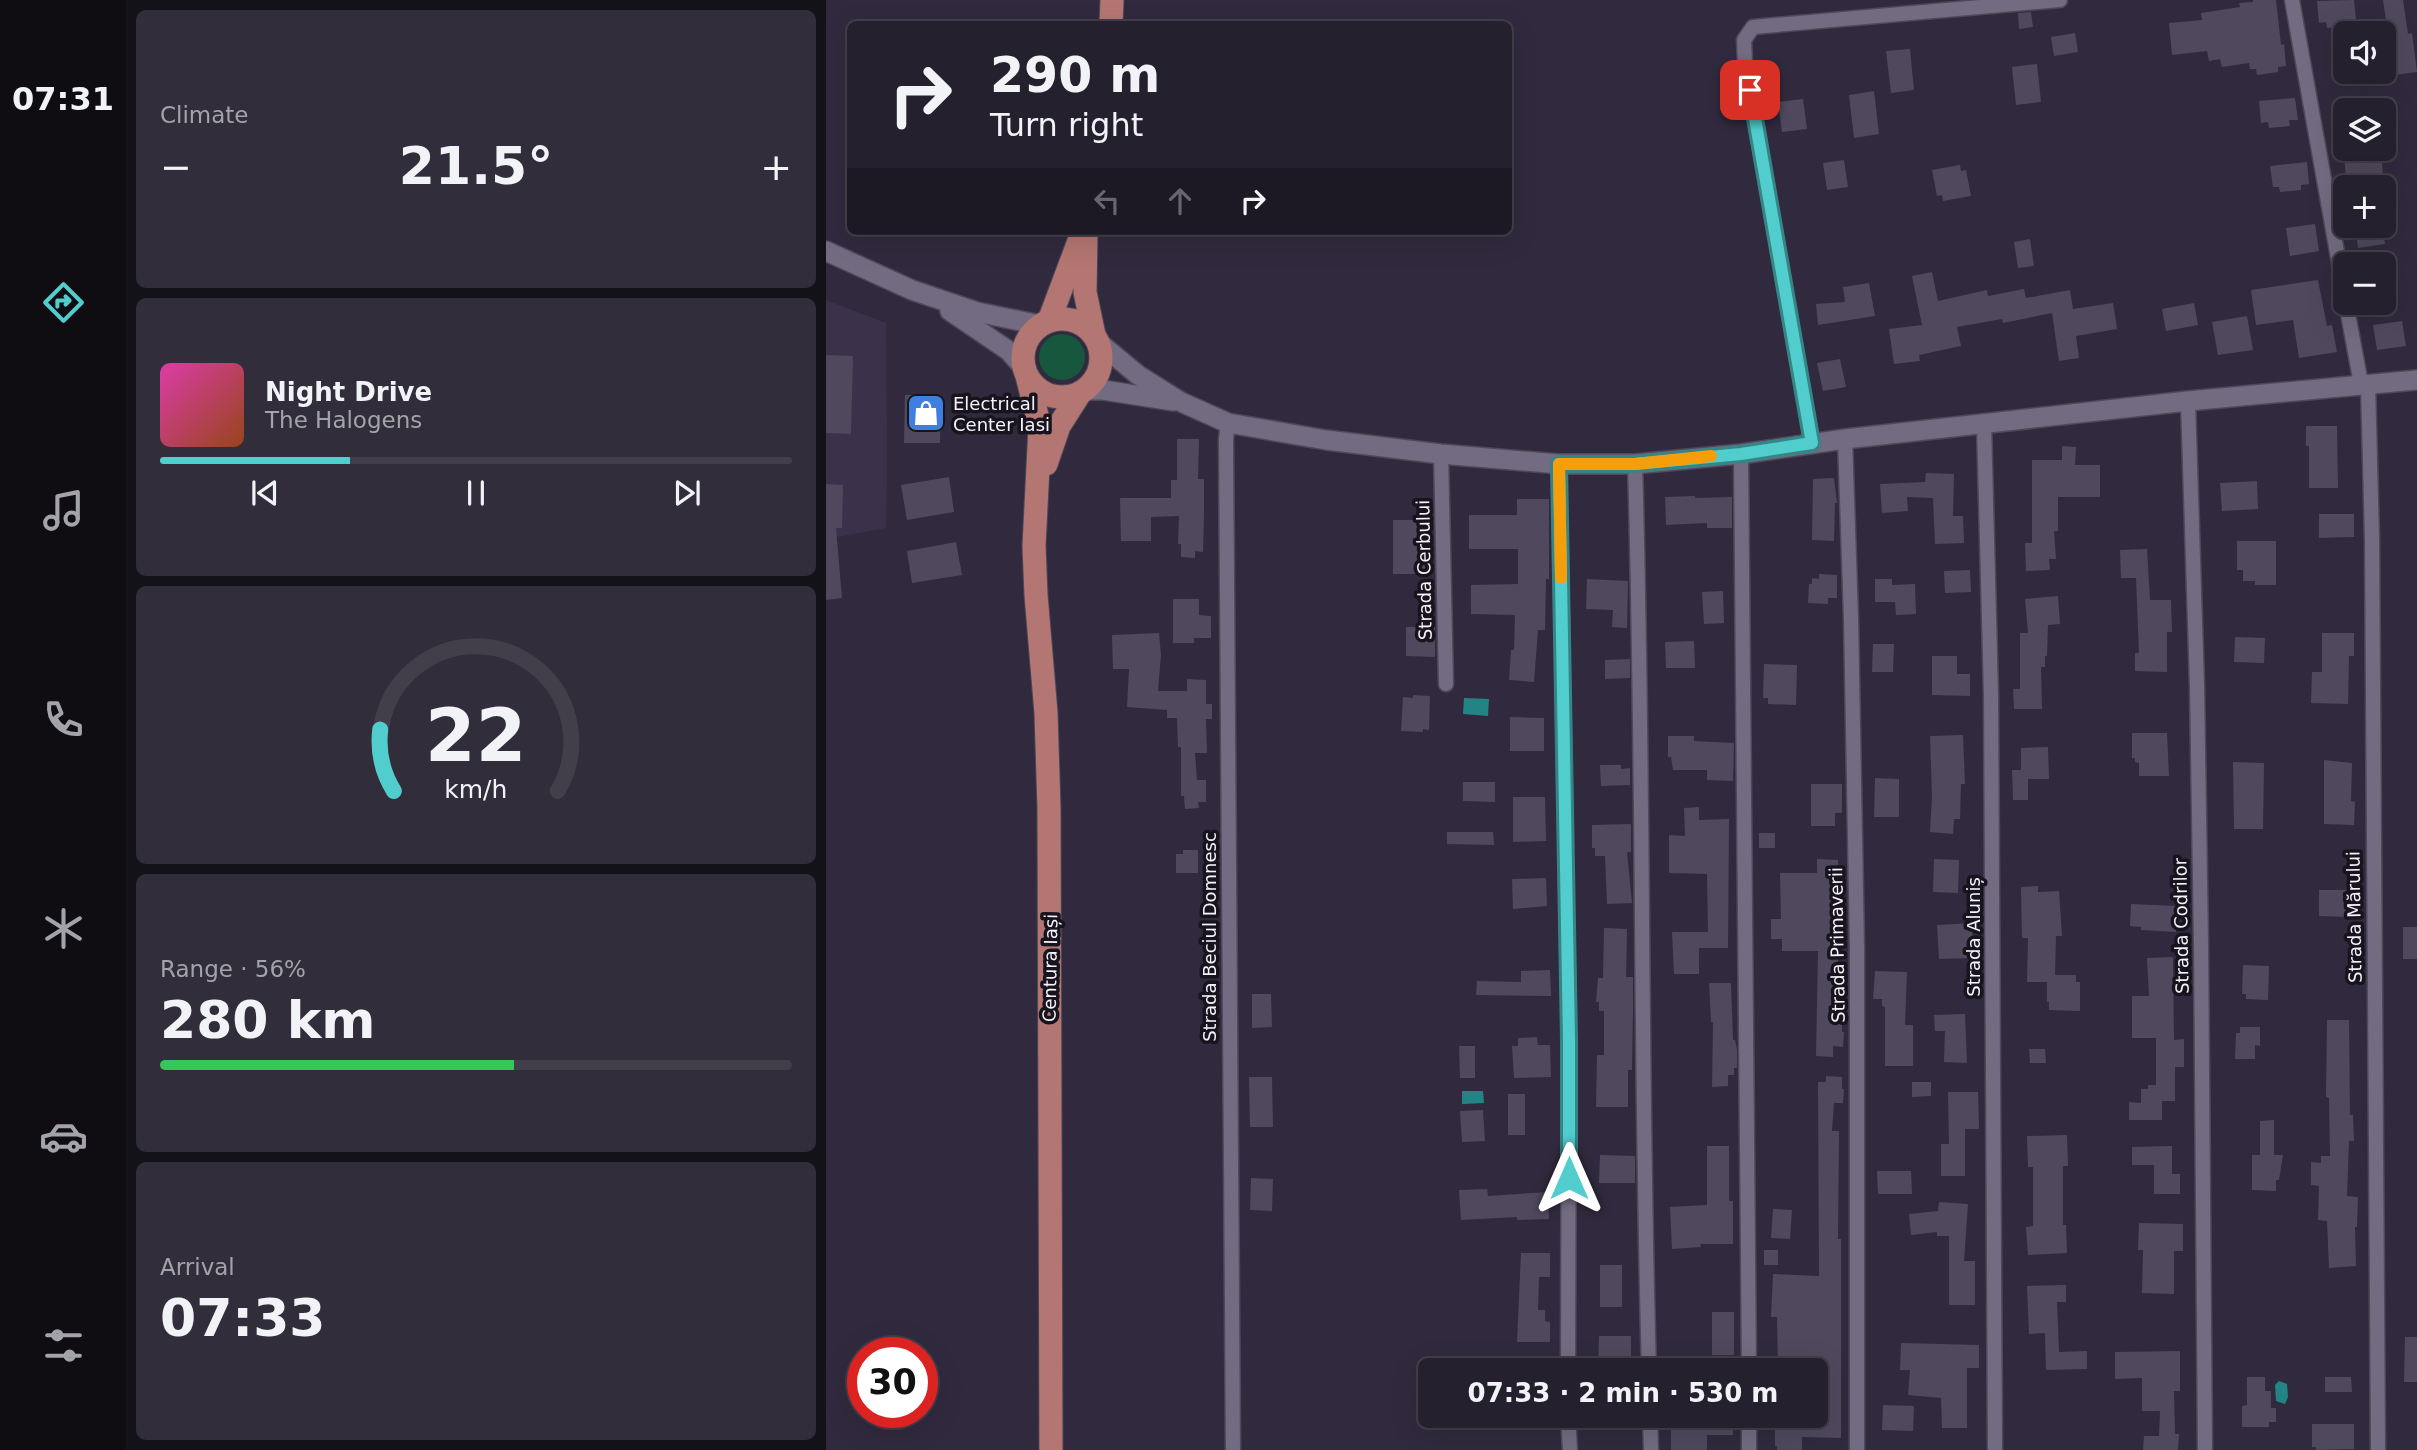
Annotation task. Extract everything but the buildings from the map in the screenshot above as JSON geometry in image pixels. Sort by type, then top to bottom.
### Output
[{"type":"main road","points":[[1111,21],[1112,0]]},
{"type":"main road","points":[[1026,372],[1024,349],[1033,332],[1044,323],[1082,235]]},
{"type":"main road","points":[[1083,392],[1095,380],[1101,367],[1101,354],[1085,292],[1084,235]]},
{"type":"main road","points":[[826,251],[912,290],[966,321],[1009,351],[1034,386],[1044,393],[1068,397],[1103,390],[1181,402]]},
{"type":"main road","points":[[912,290],[977,312],[1044,323],[1061,319],[1085,326],[1138,375],[1181,402],[1228,423],[1326,440],[1441,454],[1559,464],[1635,464],[1741,454],[1845,439],[2188,401],[2417,380]]},
{"type":"main road","name":"Centura Iași","points":[[1026,372],[1040,427],[1034,518],[1036,595],[1046,713],[1051,889],[1051,1450]]},
{"type":"main road","name":"Centura Iași","points":[[1038,487],[1059,426],[1083,392]]},
{"type":"street","points":[[1812,443],[1744,40],[1753,27],[2060,0]]},
{"type":"street","points":[[2292,0],[2337,252]]},
{"type":"street","name":"Strada Mărului","points":[[2349,315],[2364,384],[2372,540],[2378,1450]]},
{"type":"street","name":"Strada Codrilor","points":[[2188,401],[2200,835],[2205,1450]]},
{"type":"street","name":"Strada Beciul Domnesc","points":[[1228,423],[1226,452],[1233,1450]]},
{"type":"street","name":"Strada Aluniș","points":[[1984,424],[1991,695],[1995,1450]]},
{"type":"street","name":"Strada Primaverii","points":[[1845,439],[1857,961],[1857,1450]]},
{"type":"street","name":"Strada Cerbului","points":[[1441,454],[1446,684]]},
{"type":"street","points":[[1741,454],[1749,1358]]},
{"type":"street","points":[[1559,464],[1569,1040],[1568,1358]]},
{"type":"street","points":[[1635,464],[1640,652],[1644,1197],[1649,1358]]},
{"type":"street","points":[[1569,1428],[1570,1450]]},
{"type":"street","points":[[1650,1428],[1651,1450]]},
{"type":"street","points":[[1749,1428],[1749,1450]]},
{"type":"shaded area","points":[[826,300],[886,323],[887,472],[886,528],[826,539]]},
{"type":"shaded area","points":[[1062,334],[1079,340],[1085,357],[1079,374],[1062,380],[1045,374],[1039,357],[1045,340]]},
{"type":"shaded area","points":[[1464,698],[1489,699],[1488,716],[1463,714]]},
{"type":"shaded area","points":[[1462,1091],[1483,1091],[1484,1103],[1462,1104]]},
{"type":"shaded area","points":[[2279,1381],[2287,1384],[2288,1397],[2285,1404],[2276,1401],[2275,1385]]},
{"type":"slow traffic","points":[[1561,578],[1559,464],[1635,464],[1711,456]]},
{"type":"place","name":"Electrical Center Iasi","points":[[926,413]]},
{"type":"route","points":[[1569,1178],[1559,464],[1635,464],[1741,454],[1812,443],[1750,90]]}]
